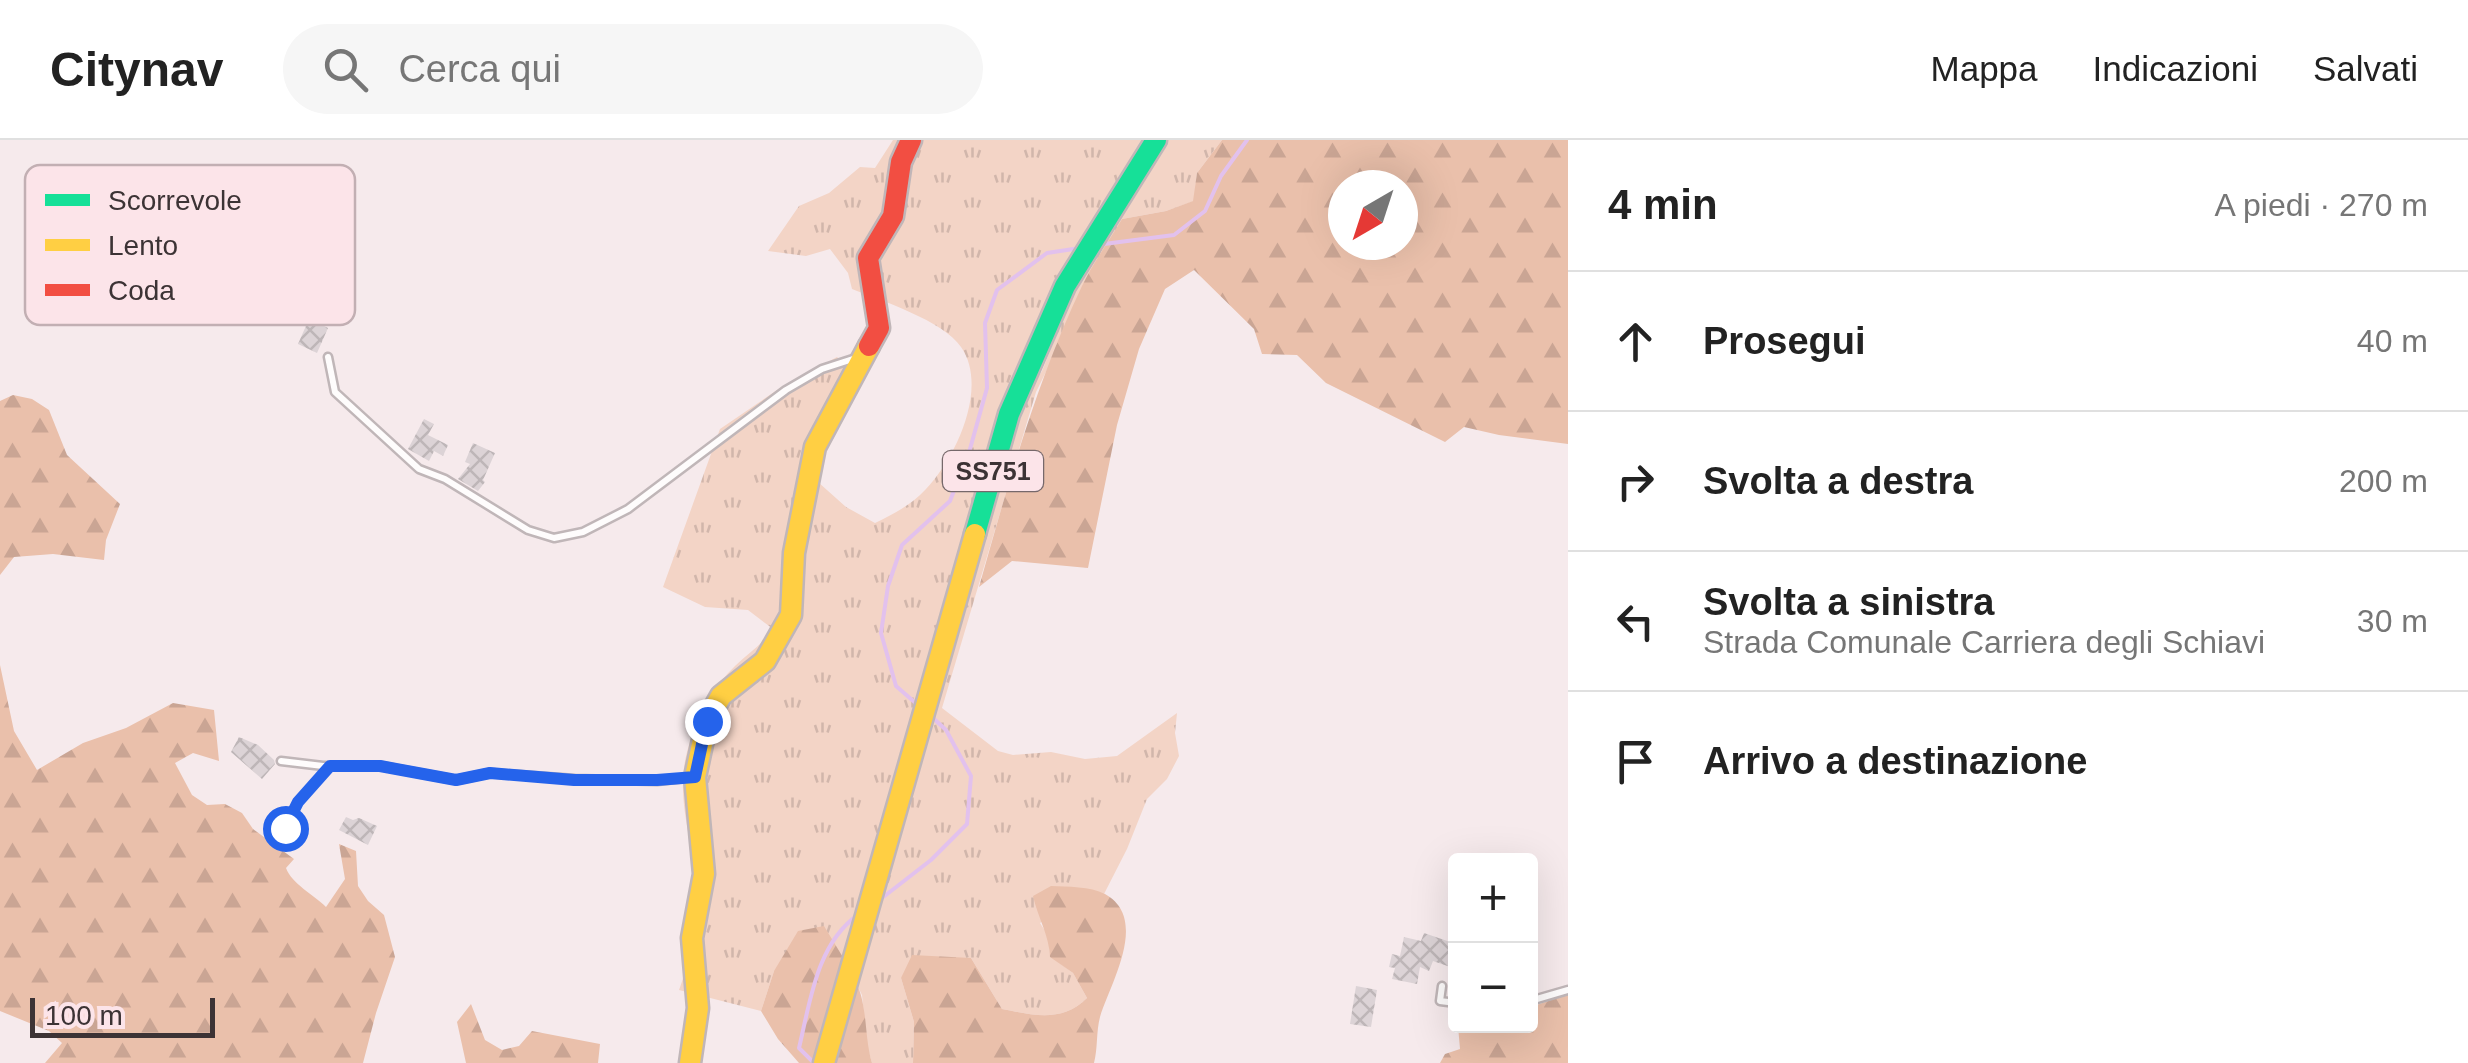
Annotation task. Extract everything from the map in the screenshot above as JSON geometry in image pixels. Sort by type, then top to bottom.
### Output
[{"type":"street","points":[[690,1063],[698,1008],[692,938],[704,874],[695,777],[707,721],[721,696],[765,661],[791,615],[794,553],[815,446],[879,328],[868,258],[886,230],[897,202],[898,173],[911,140]]},
{"type":"street","name":"SS751","points":[[825,1059],[1009,414],[1051,315],[1081,259],[1156,140]]},
{"type":"lane","points":[[328,357],[335,392],[419,469],[445,479],[528,530],[554,538],[583,532],[628,510],[786,390],[822,369],[862,356]]},
{"type":"lane","points":[[281,761],[380,766],[456,780],[490,773],[574,780],[695,777]]},
{"type":"lane","points":[[1442,986],[1440,1002],[1448,1002]]},
{"type":"lane","points":[[1538,999],[1568,990]]},
{"type":"path","points":[[282,836],[298,802],[330,766]]},
{"type":"green space","points":[[893,140],[1222,140],[1197,173],[1194,201],[1122,219],[1036,392],[942,708],[998,751],[1013,755],[1051,752],[1085,759],[1117,756],[1177,713],[1179,756],[1167,779],[1147,799],[1104,894],[1086,889],[1040,923],[1049,937],[1050,956],[1073,973],[1087,998],[1057,1014],[1002,1009],[971,958],[901,978],[914,1022],[913,1063],[872,1063],[862,995],[844,959],[774,971],[761,1011],[679,990],[691,947],[695,897],[684,804],[686,756],[698,719],[714,691],[773,629],[748,610],[705,607],[663,587],[720,429],[780,388],[837,357],[860,379],[821,450],[818,482],[846,507],[875,523],[914,500],[937,476],[958,441],[970,401],[969,363],[953,337],[911,312],[852,289],[848,273],[830,249],[806,256],[768,251],[799,206],[829,193],[860,167],[875,168]],"holes":[[[1057,281],[1069,304],[1042,371],[1026,396],[1000,411]]]},
{"type":"green space","points":[[1222,140],[1568,140],[1568,444],[1464,427],[1445,442],[1326,383],[1297,355],[1262,354],[1254,329],[1194,270],[1165,289],[1139,349],[1117,425],[1088,568],[1012,561],[979,587],[1037,397],[1086,277],[1122,219],[1166,211],[1193,201],[1197,173]]},
{"type":"green space","points":[[13,395],[32,399],[49,410],[67,455],[120,504],[106,540],[104,560],[53,554],[14,557],[0,575],[0,401]]},
{"type":"green space","points":[[0,665],[14,731],[37,770],[83,743],[126,728],[173,703],[214,710],[219,761],[193,753],[175,763],[192,795],[207,805],[225,804],[242,813],[253,829],[294,859],[286,868],[289,874],[326,907],[345,879],[339,844],[356,851],[358,886],[384,915],[395,957],[363,1063],[45,1063],[62,1043],[49,1031],[0,1011]]},
{"type":"green space","points":[[1051,886],[1099,891],[1118,905],[1125,919],[1123,953],[1100,1017],[1094,1063],[913,1063],[914,1022],[901,978],[912,955],[971,958],[1002,1009],[1057,1014],[1087,998],[1073,973],[1050,957],[1033,896]]},
{"type":"green space","points":[[824,926],[844,959],[814,1063],[799,1063],[761,1011],[774,971],[798,931]]},
{"type":"green space","points":[[856,982],[872,1063],[834,1063]]},
{"type":"green space","points":[[1568,994],[1568,1063],[1440,1063],[1445,1054],[1460,1049],[1459,1033],[1538,1033],[1538,1005]]},
{"type":"green space","points":[[471,1004],[485,1040],[502,1050],[519,1046],[532,1031],[600,1044],[598,1063],[466,1063],[457,1022]]},
{"type":"building","points":[[306,325],[328,328],[317,353],[298,344]]},
{"type":"building","points":[[424,419],[434,424],[428,435],[448,445],[443,456],[434,451],[429,461],[408,449]]},
{"type":"building","points":[[473,443],[495,453],[478,491],[458,479],[470,464],[465,462]]},
{"type":"building","points":[[239,737],[258,745],[274,760],[262,779],[231,752]]},
{"type":"building","points":[[346,817],[377,826],[368,845],[339,830]]},
{"type":"building","points":[[1424,933],[1448,941],[1448,966],[1433,961],[1429,971],[1420,967],[1417,984],[1392,979],[1392,954],[1400,956],[1404,937],[1421,941]]},
{"type":"building","points":[[1356,986],[1377,990],[1371,1027],[1350,1024]]},
{"type":"waterway","points":[[1104,244],[1174,235],[1205,211],[1221,176],[1247,140]]},
{"type":"waterway","points":[[919,706],[896,686],[881,633],[888,586],[902,545],[950,501],[970,449],[987,388],[985,323],[997,290],[1047,253],[1080,248]]},
{"type":"waterway","points":[[882,898],[931,860],[967,824],[971,776],[946,730],[933,718]]},
{"type":"waterway","points":[[814,1063],[799,1048],[817,975],[833,941],[858,915]]},
{"type":"traffic: fast","points":[[975,534],[1009,414],[1065,286],[1156,140]]},
{"type":"traffic: slow","points":[[690,1063],[698,1008],[692,938],[704,874],[695,777],[707,721],[721,696],[765,661],[791,615],[794,553],[815,447],[869,346]]},
{"type":"traffic: slow","points":[[824,1063],[975,534]]},
{"type":"traffic: jam","points":[[869,346],[879,328],[868,258],[893,216],[901,162],[911,140]]},
{"type":"route","points":[[285,828],[298,802],[330,766],[380,766],[456,780],[490,773],[574,780],[695,777],[707,721]]}]
